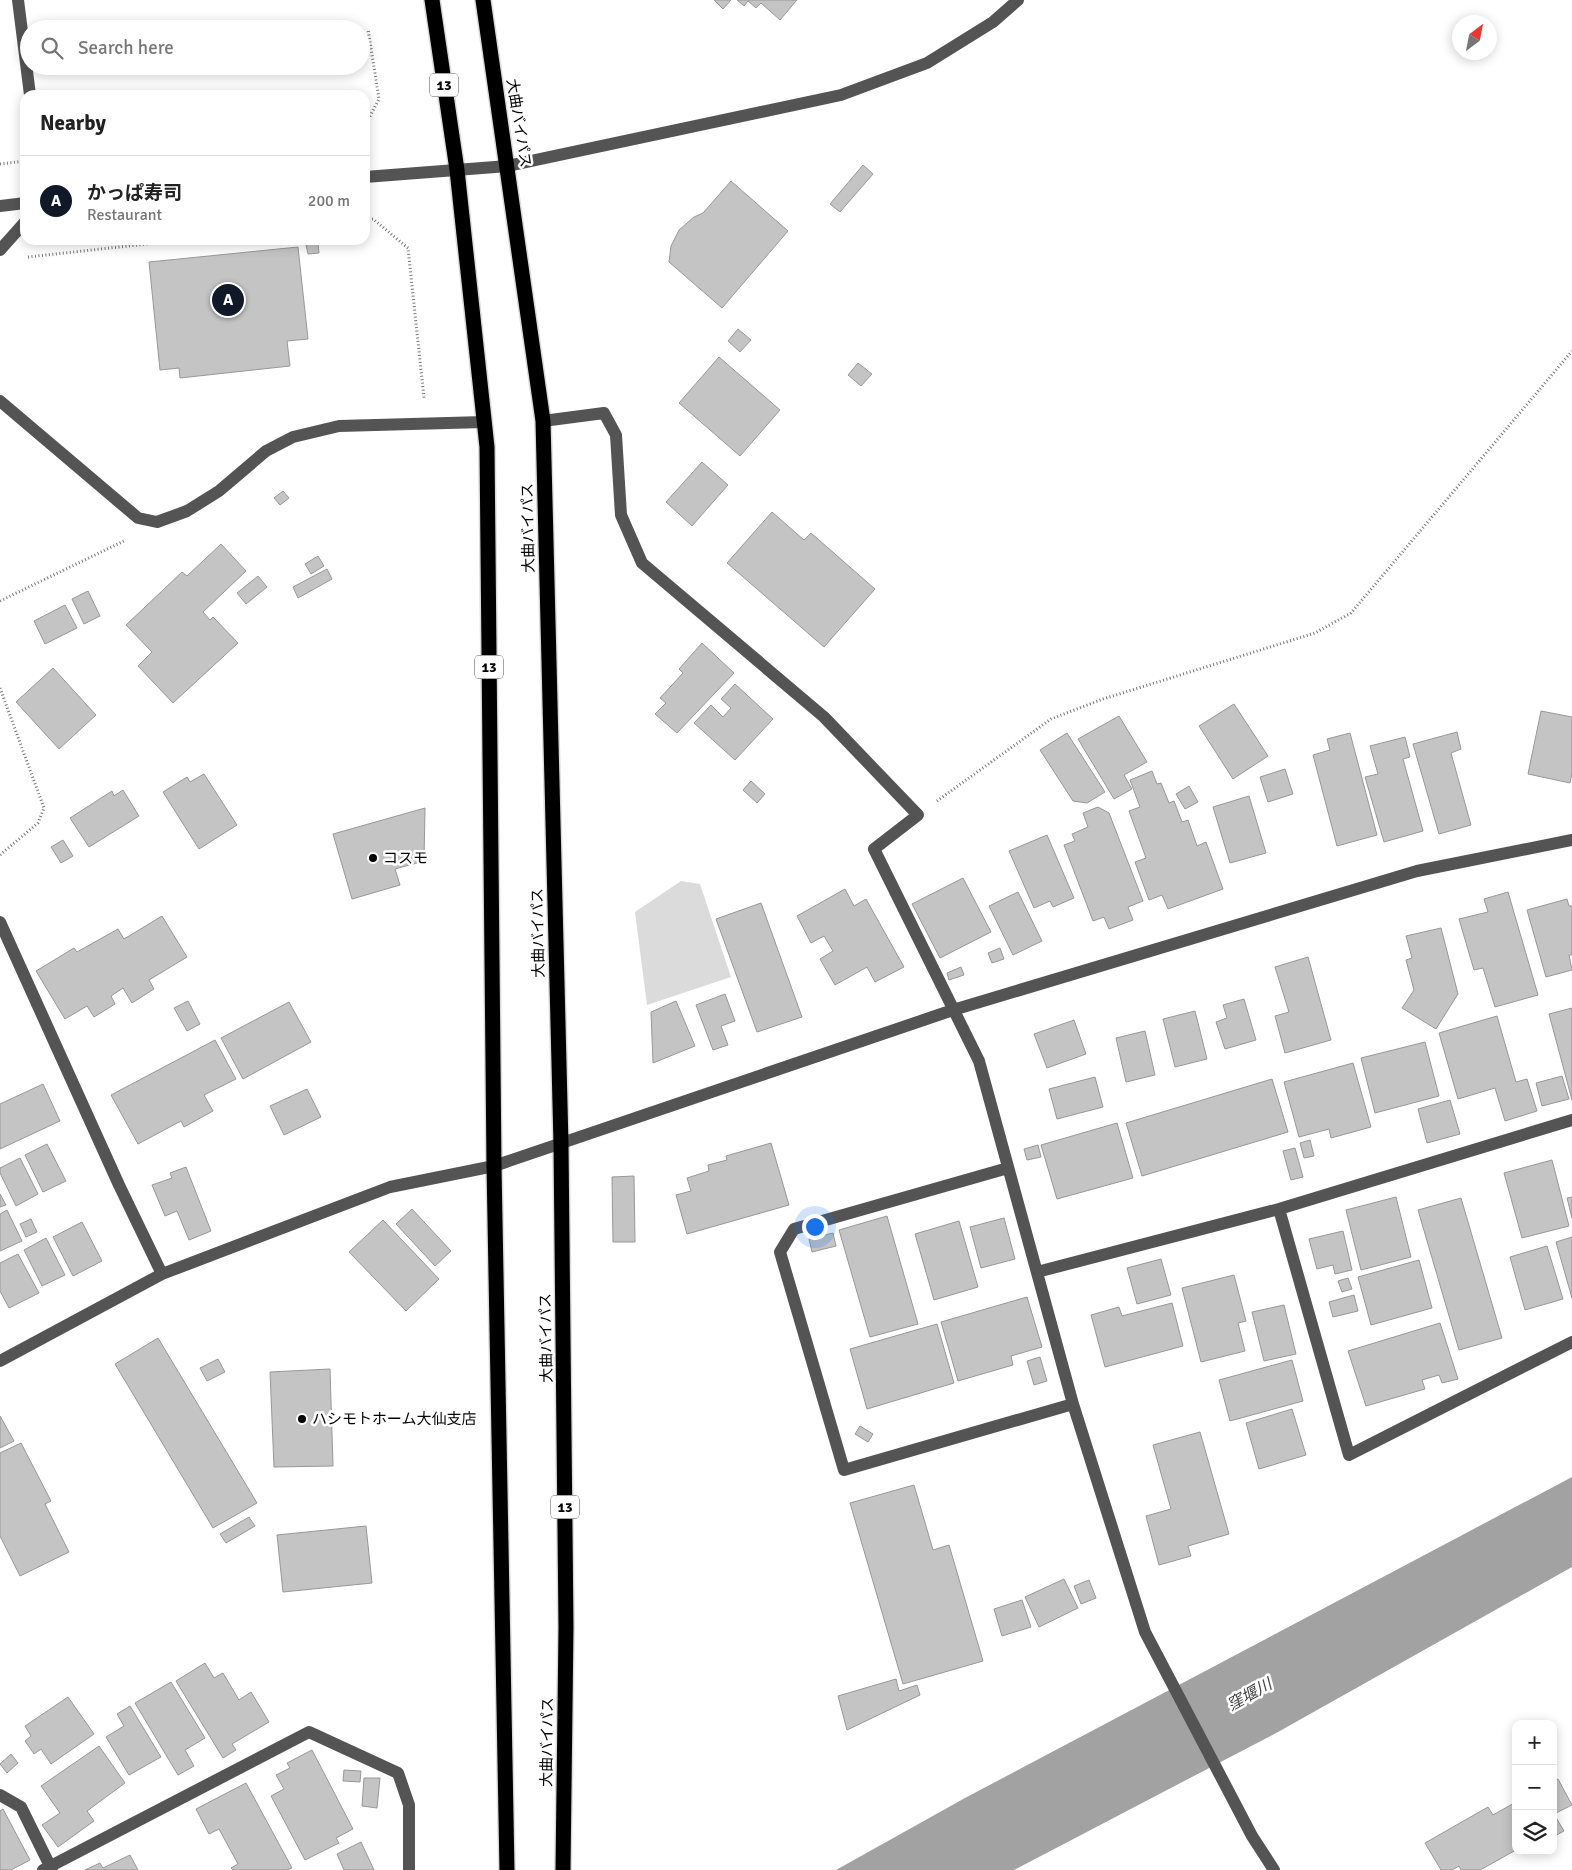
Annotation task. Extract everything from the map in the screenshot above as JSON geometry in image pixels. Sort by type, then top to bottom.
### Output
[{"type":"highway","name":"13","points":[[432,0],[457,170],[487,447],[494,1166],[507,1870]]},
{"type":"highway","name":"大曲バイパス","points":[[483,0],[543,420],[561,1144],[566,1627],[563,1870]]},
{"type":"street","points":[[18,0],[21,20]]},
{"type":"street","points":[[370,177],[508,166],[841,95],[927,63],[993,22],[1018,0]]},
{"type":"street","points":[[27,75],[29,90]]},
{"type":"street","points":[[0,206],[20,204]]},
{"type":"street","points":[[0,250],[20,228]]},
{"type":"street","points":[[0,400],[138,518],[157,522],[195,506],[219,491],[266,451],[293,437],[339,426],[484,422]]},
{"type":"street","points":[[543,420],[604,413],[616,435],[622,515],[642,563],[824,717],[918,815],[874,849],[978,1061],[1073,1404],[1145,1632],[1252,1836],[1274,1870]]},
{"type":"street","points":[[0,1362],[162,1274],[390,1187],[494,1166],[953,1010],[1417,871],[1572,840]]},
{"type":"street","points":[[0,922],[119,1185],[162,1274]]},
{"type":"street","points":[[1037,1272],[1279,1209],[1572,1120]]},
{"type":"street","points":[[1008,1168],[794,1229],[780,1252],[844,1470],[1073,1404]]},
{"type":"street","points":[[1279,1209],[1349,1455],[1572,1342]]},
{"type":"street","points":[[0,1795],[21,1807],[49,1869],[309,1732],[398,1773],[409,1805],[409,1870]]},
{"type":"path","points":[[370,41],[379,99],[370,116]]},
{"type":"path","points":[[0,164],[20,162]]},
{"type":"path","points":[[370,220],[373,220],[408,248],[427,423]]},
{"type":"path","points":[[19,258],[137,245]]},
{"type":"path","points":[[918,815],[1052,719],[1103,699],[1315,633],[1351,613],[1572,351]]},
{"type":"path","points":[[0,601],[109,550],[157,522]]},
{"type":"path","points":[[0,688],[44,808],[38,823],[0,855]]},
{"type":"shaded area","points":[[681,881],[700,884],[731,977],[647,1005],[635,912]]},
{"type":"water","name":"窪堰川","points":[[1572,1477],[1572,1567],[1278,1732],[1014,1870],[836,1870],[965,1798]]},
{"type":"building","points":[[714,0],[731,0],[723,9]]},
{"type":"building","points":[[737,0],[797,0],[780,20],[761,3],[756,8],[748,1],[744,6]]},
{"type":"building","points":[[863,165],[873,174],[840,212],[830,204]]},
{"type":"building","points":[[731,181],[788,231],[722,308],[669,262],[671,246],[679,230],[694,217],[703,213]]},
{"type":"building","points":[[306,245],[318,245],[319,253],[308,254]]},
{"type":"building","points":[[298,247],[308,339],[287,341],[290,366],[180,378],[179,368],[160,370],[149,262]]},
{"type":"building","points":[[738,329],[751,340],[740,352],[728,341]]},
{"type":"building","points":[[719,357],[780,410],[740,456],[679,403]]},
{"type":"building","points":[[858,363],[872,374],[861,386],[848,375]]},
{"type":"building","points":[[702,462],[728,485],[692,526],[666,502]]},
{"type":"building","points":[[283,491],[289,498],[280,505],[274,498]]},
{"type":"building","points":[[772,512],[804,540],[811,533],[875,589],[824,647],[727,563]]},
{"type":"building","points":[[221,544],[246,571],[203,612],[210,620],[213,617],[238,643],[173,703],[138,666],[152,652],[126,625],[182,572],[187,576]]},
{"type":"building","points":[[318,556],[324,566],[311,574],[305,564]]},
{"type":"building","points":[[327,569],[332,579],[298,598],[293,587]]},
{"type":"building","points":[[258,576],[267,587],[246,604],[237,593]]},
{"type":"building","points":[[88,591],[100,616],[84,624],[72,599]]},
{"type":"building","points":[[65,605],[77,628],[45,644],[34,621]]},
{"type":"building","points":[[702,643],[734,673],[677,733],[655,714],[666,703],[660,698],[683,673],[679,669]]},
{"type":"building","points":[[53,668],[96,715],[59,749],[16,702]]},
{"type":"building","points":[[735,684],[773,719],[735,760],[694,723],[711,705],[723,717],[731,708],[721,699]]},
{"type":"building","points":[[1234,704],[1268,756],[1233,779],[1199,726]]},
{"type":"building","points":[[1541,711],[1572,717],[1572,773],[1570,783],[1528,774]]},
{"type":"building","points":[[1119,716],[1147,762],[1124,775],[1132,789],[1114,799],[1078,739]]},
{"type":"building","points":[[1457,732],[1461,749],[1451,753],[1471,825],[1439,834],[1413,744]]},
{"type":"building","points":[[1067,733],[1105,792],[1087,803],[1073,801],[1040,750]]},
{"type":"building","points":[[1350,733],[1377,835],[1337,846],[1313,755],[1330,750],[1327,739]]},
{"type":"building","points":[[1405,737],[1410,757],[1403,759],[1423,831],[1384,842],[1365,777],[1378,774],[1370,746]]},
{"type":"building","points":[[1285,769],[1293,794],[1268,802],[1260,777]]},
{"type":"building","points":[[1152,771],[1157,784],[1161,783],[1169,803],[1174,801],[1182,822],[1188,820],[1197,846],[1206,842],[1223,889],[1168,909],[1162,895],[1149,900],[1135,862],[1146,858],[1129,811],[1140,807],[1130,780]]},
{"type":"building","points":[[204,774],[237,825],[199,849],[163,792],[187,777],[190,782]]},
{"type":"building","points":[[751,781],[765,794],[757,803],[743,790]]},
{"type":"building","points":[[1189,786],[1198,802],[1185,809],[1176,794]]},
{"type":"building","points":[[123,790],[139,816],[89,847],[70,818],[112,791],[114,796]]},
{"type":"building","points":[[1249,796],[1266,853],[1230,863],[1213,807]]},
{"type":"building","points":[[1098,807],[1109,813],[1143,901],[1128,907],[1133,920],[1109,929],[1104,917],[1093,921],[1064,845],[1075,841],[1072,834],[1088,827],[1083,813]]},
{"type":"building","points":[[425,808],[424,861],[395,869],[400,885],[352,899],[333,834]]},
{"type":"building","points":[[1047,835],[1074,898],[1053,907],[1050,901],[1034,908],[1009,851]]},
{"type":"building","points":[[63,840],[73,856],[61,863],[51,847]]},
{"type":"building","points":[[963,878],[991,932],[940,958],[912,904]]},
{"type":"building","points":[[845,889],[854,906],[866,899],[904,967],[875,982],[867,967],[835,985],[820,959],[833,951],[824,936],[811,943],[797,916]]},
{"type":"building","points":[[1018,892],[1042,941],[1013,955],[989,906]]},
{"type":"building","points":[[1508,892],[1538,995],[1495,1007],[1483,968],[1474,970],[1459,919],[1488,912],[1484,899]]},
{"type":"building","points":[[1567,899],[1569,906],[1572,906],[1572,955],[1569,955],[1572,970],[1546,977],[1527,910]]},
{"type":"building","points":[[761,903],[802,1017],[757,1032],[716,919]]},
{"type":"building","points":[[162,916],[187,957],[149,980],[154,989],[132,1003],[123,988],[111,996],[115,1004],[94,1017],[87,1006],[65,1019],[36,971],[74,948],[77,952],[118,929],[124,939]]},
{"type":"building","points":[[1441,928],[1458,994],[1436,1029],[1402,1008],[1414,990],[1406,960],[1412,958],[1406,936]]},
{"type":"building","points":[[1000,948],[1004,959],[992,963],[988,953]]},
{"type":"building","points":[[1308,957],[1331,1040],[1285,1053],[1275,1016],[1289,1012],[1275,967]]},
{"type":"building","points":[[961,967],[964,975],[949,980],[947,973]]},
{"type":"building","points":[[725,994],[735,1021],[721,1026],[728,1045],[713,1050],[696,1005]]},
{"type":"building","points":[[1244,999],[1256,1040],[1225,1049],[1216,1022],[1227,1018],[1223,1005]]},
{"type":"building","points":[[188,1001],[200,1024],[187,1031],[174,1008]]},
{"type":"building","points":[[676,1001],[695,1046],[653,1063],[651,1012]]},
{"type":"building","points":[[289,1002],[311,1042],[243,1079],[221,1038]]},
{"type":"building","points":[[1572,1008],[1572,1100],[1549,1014]]},
{"type":"building","points":[[1195,1011],[1207,1059],[1175,1067],[1163,1019]]},
{"type":"building","points":[[1497,1016],[1516,1082],[1527,1079],[1537,1111],[1505,1121],[1495,1088],[1458,1099],[1439,1033]]},
{"type":"building","points":[[1074,1020],[1086,1054],[1047,1068],[1034,1034]]},
{"type":"building","points":[[1145,1031],[1155,1075],[1126,1082],[1116,1038]]},
{"type":"building","points":[[215,1040],[236,1079],[204,1095],[213,1111],[184,1127],[181,1121],[138,1144],[111,1095]]},
{"type":"building","points":[[1425,1042],[1439,1096],[1375,1113],[1361,1058]]},
{"type":"building","points":[[1353,1063],[1371,1127],[1331,1138],[1329,1129],[1299,1137],[1284,1082]]},
{"type":"building","points":[[1562,1076],[1569,1099],[1542,1106],[1536,1083]]},
{"type":"building","points":[[1095,1077],[1103,1107],[1057,1119],[1049,1089]]},
{"type":"building","points":[[1272,1079],[1288,1132],[1142,1176],[1126,1123]]},
{"type":"building","points":[[43,1084],[60,1121],[0,1149],[0,1104]]},
{"type":"building","points":[[307,1089],[321,1117],[284,1135],[270,1106]]},
{"type":"building","points":[[1450,1100],[1460,1134],[1427,1143],[1418,1109]]},
{"type":"building","points":[[1117,1123],[1133,1178],[1057,1199],[1041,1145]]},
{"type":"building","points":[[1310,1140],[1314,1156],[1304,1158],[1300,1143]]},
{"type":"building","points":[[771,1143],[789,1205],[687,1234],[676,1195],[691,1191],[687,1178],[709,1171],[708,1165],[727,1160],[726,1156]]},
{"type":"building","points":[[47,1144],[66,1181],[43,1192],[25,1155]]},
{"type":"building","points":[[1038,1145],[1041,1157],[1027,1160],[1024,1149]]},
{"type":"building","points":[[1295,1148],[1303,1177],[1291,1180],[1283,1151]]},
{"type":"building","points":[[20,1158],[38,1194],[16,1206],[0,1173],[0,1168]]},
{"type":"building","points":[[1552,1160],[1569,1226],[1522,1238],[1504,1173]]},
{"type":"building","points":[[186,1167],[211,1231],[189,1240],[177,1211],[165,1216],[152,1185],[172,1178],[170,1173]]},
{"type":"building","points":[[634,1176],[635,1242],[613,1242],[612,1177]]},
{"type":"building","points":[[0,1194],[6,1205],[0,1207]]},
{"type":"building","points":[[1396,1197],[1411,1257],[1361,1270],[1346,1210]]},
{"type":"building","points":[[1572,1197],[1572,1218],[1567,1198]]},
{"type":"building","points":[[1461,1198],[1502,1338],[1459,1350],[1418,1210]]},
{"type":"building","points":[[412,1209],[451,1251],[435,1266],[396,1224]]},
{"type":"building","points":[[7,1210],[22,1241],[0,1251],[0,1214]]},
{"type":"building","points":[[887,1216],[918,1324],[870,1337],[839,1230]]},
{"type":"building","points":[[1004,1218],[1015,1259],[981,1268],[970,1227]]},
{"type":"building","points":[[31,1219],[37,1232],[26,1237],[20,1224]]},
{"type":"building","points":[[383,1220],[439,1279],[406,1311],[349,1252]]},
{"type":"building","points":[[959,1221],[978,1287],[934,1300],[915,1234]]},
{"type":"building","points":[[82,1222],[102,1261],[73,1276],[53,1237]]},
{"type":"building","points":[[1343,1231],[1352,1270],[1335,1274],[1333,1265],[1317,1269],[1309,1239]]},
{"type":"building","points":[[833,1233],[836,1246],[812,1252],[809,1239]]},
{"type":"building","points":[[1572,1237],[1572,1298],[1556,1242]]},
{"type":"building","points":[[46,1238],[65,1275],[42,1286],[24,1250]]},
{"type":"building","points":[[1547,1246],[1563,1299],[1525,1310],[1510,1257]]},
{"type":"building","points":[[18,1254],[39,1293],[9,1308],[0,1291],[0,1263]]},
{"type":"building","points":[[1161,1259],[1171,1295],[1137,1304],[1127,1268]]},
{"type":"building","points":[[1419,1260],[1432,1308],[1371,1325],[1358,1277]]},
{"type":"building","points":[[1234,1275],[1246,1321],[1238,1323],[1245,1351],[1201,1362],[1182,1288]]},
{"type":"building","points":[[1348,1278],[1352,1289],[1342,1292],[1338,1281]]},
{"type":"building","points":[[1354,1295],[1358,1311],[1333,1317],[1329,1302]]},
{"type":"building","points":[[1027,1297],[1042,1347],[1011,1356],[1013,1365],[958,1381],[941,1322]]},
{"type":"building","points":[[1172,1303],[1183,1346],[1105,1367],[1091,1315],[1119,1307],[1122,1316]]},
{"type":"building","points":[[1284,1305],[1296,1354],[1264,1361],[1252,1312]]},
{"type":"building","points":[[1440,1323],[1458,1379],[1442,1383],[1439,1375],[1422,1380],[1425,1389],[1366,1406],[1348,1351]]},
{"type":"building","points":[[937,1324],[954,1383],[867,1409],[850,1349]]},
{"type":"building","points":[[158,1338],[257,1503],[213,1528],[115,1364]]},
{"type":"building","points":[[1040,1357],[1047,1381],[1034,1385],[1027,1361]]},
{"type":"building","points":[[218,1359],[225,1372],[207,1381],[200,1368]]},
{"type":"building","points":[[1292,1360],[1303,1401],[1230,1421],[1219,1380]]},
{"type":"building","name":"ハシモトホーム大仙支店","points":[[330,1369],[333,1466],[274,1467],[270,1372]]},
{"type":"building","points":[[1292,1409],[1306,1455],[1259,1469],[1246,1423]]},
{"type":"building","points":[[0,1416],[14,1441],[0,1448]]},
{"type":"building","points":[[860,1426],[873,1434],[868,1442],[855,1434]]},
{"type":"building","points":[[1200,1432],[1229,1534],[1188,1546],[1191,1556],[1159,1565],[1146,1516],[1171,1509],[1153,1445]]},
{"type":"building","points":[[21,1443],[51,1501],[45,1504],[69,1552],[20,1576],[0,1536],[0,1453]]},
{"type":"building","points":[[914,1485],[933,1550],[949,1545],[983,1661],[903,1684],[850,1503]]},
{"type":"building","points":[[249,1517],[255,1526],[226,1543],[220,1534]]},
{"type":"building","points":[[366,1526],[372,1583],[283,1592],[277,1535]]},
{"type":"building","points":[[1064,1579],[1078,1608],[1039,1627],[1025,1597]]},
{"type":"building","points":[[1089,1580],[1096,1598],[1081,1604],[1074,1586]]},
{"type":"building","points":[[1022,1600],[1031,1627],[1002,1636],[994,1609]]},
{"type":"building","points":[[205,1663],[214,1678],[223,1673],[239,1700],[251,1692],[269,1722],[232,1744],[236,1750],[223,1758],[176,1681]]},
{"type":"building","points":[[896,1679],[899,1691],[917,1685],[920,1695],[847,1730],[838,1696]]},
{"type":"building","points":[[171,1682],[205,1738],[185,1750],[194,1766],[178,1775],[135,1703]]},
{"type":"building","points":[[68,1697],[94,1734],[51,1764],[41,1749],[34,1754],[25,1741],[31,1736],[25,1726]]},
{"type":"building","points":[[130,1706],[161,1757],[129,1775],[106,1737],[124,1726],[117,1714]]},
{"type":"building","points":[[99,1746],[125,1783],[87,1811],[94,1821],[58,1847],[42,1825],[60,1813],[41,1786]]},
{"type":"building","points":[[312,1750],[353,1829],[336,1838],[339,1843],[305,1860],[271,1796],[284,1789],[276,1775],[290,1768],[287,1763]]},
{"type":"building","points":[[11,1754],[18,1763],[7,1773],[0,1764]]},
{"type":"building","points":[[344,1770],[361,1771],[360,1782],[343,1781]]},
{"type":"building","points":[[364,1778],[380,1778],[377,1808],[362,1806]]},
{"type":"building","points":[[1557,1780],[1572,1805],[1557,1812],[1557,1810]]},
{"type":"building","points":[[246,1783],[292,1868],[287,1870],[233,1870],[231,1868],[238,1864],[219,1829],[209,1834],[196,1809]]},
{"type":"building","points":[[1512,1804],[1512,1852],[1480,1870],[1461,1870],[1459,1866],[1452,1870],[1441,1870],[1425,1843],[1488,1807],[1493,1815]]},
{"type":"building","points":[[3,1809],[30,1860],[11,1870],[0,1870],[0,1811]]},
{"type":"building","points":[[1557,1819],[1564,1831],[1557,1835]]},
{"type":"building","points":[[361,1842],[374,1870],[344,1870],[337,1854]]},
{"type":"building","points":[[130,1855],[138,1870],[85,1870],[100,1863],[103,1868]]},
{"type":"place","name":"かっぱ寿司","points":[[228,300]]},
{"type":"place","name":"コスモ","points":[[373,858]]},
{"type":"place","name":"ハシモトホーム大仙支店","points":[[302,1419]]}]
